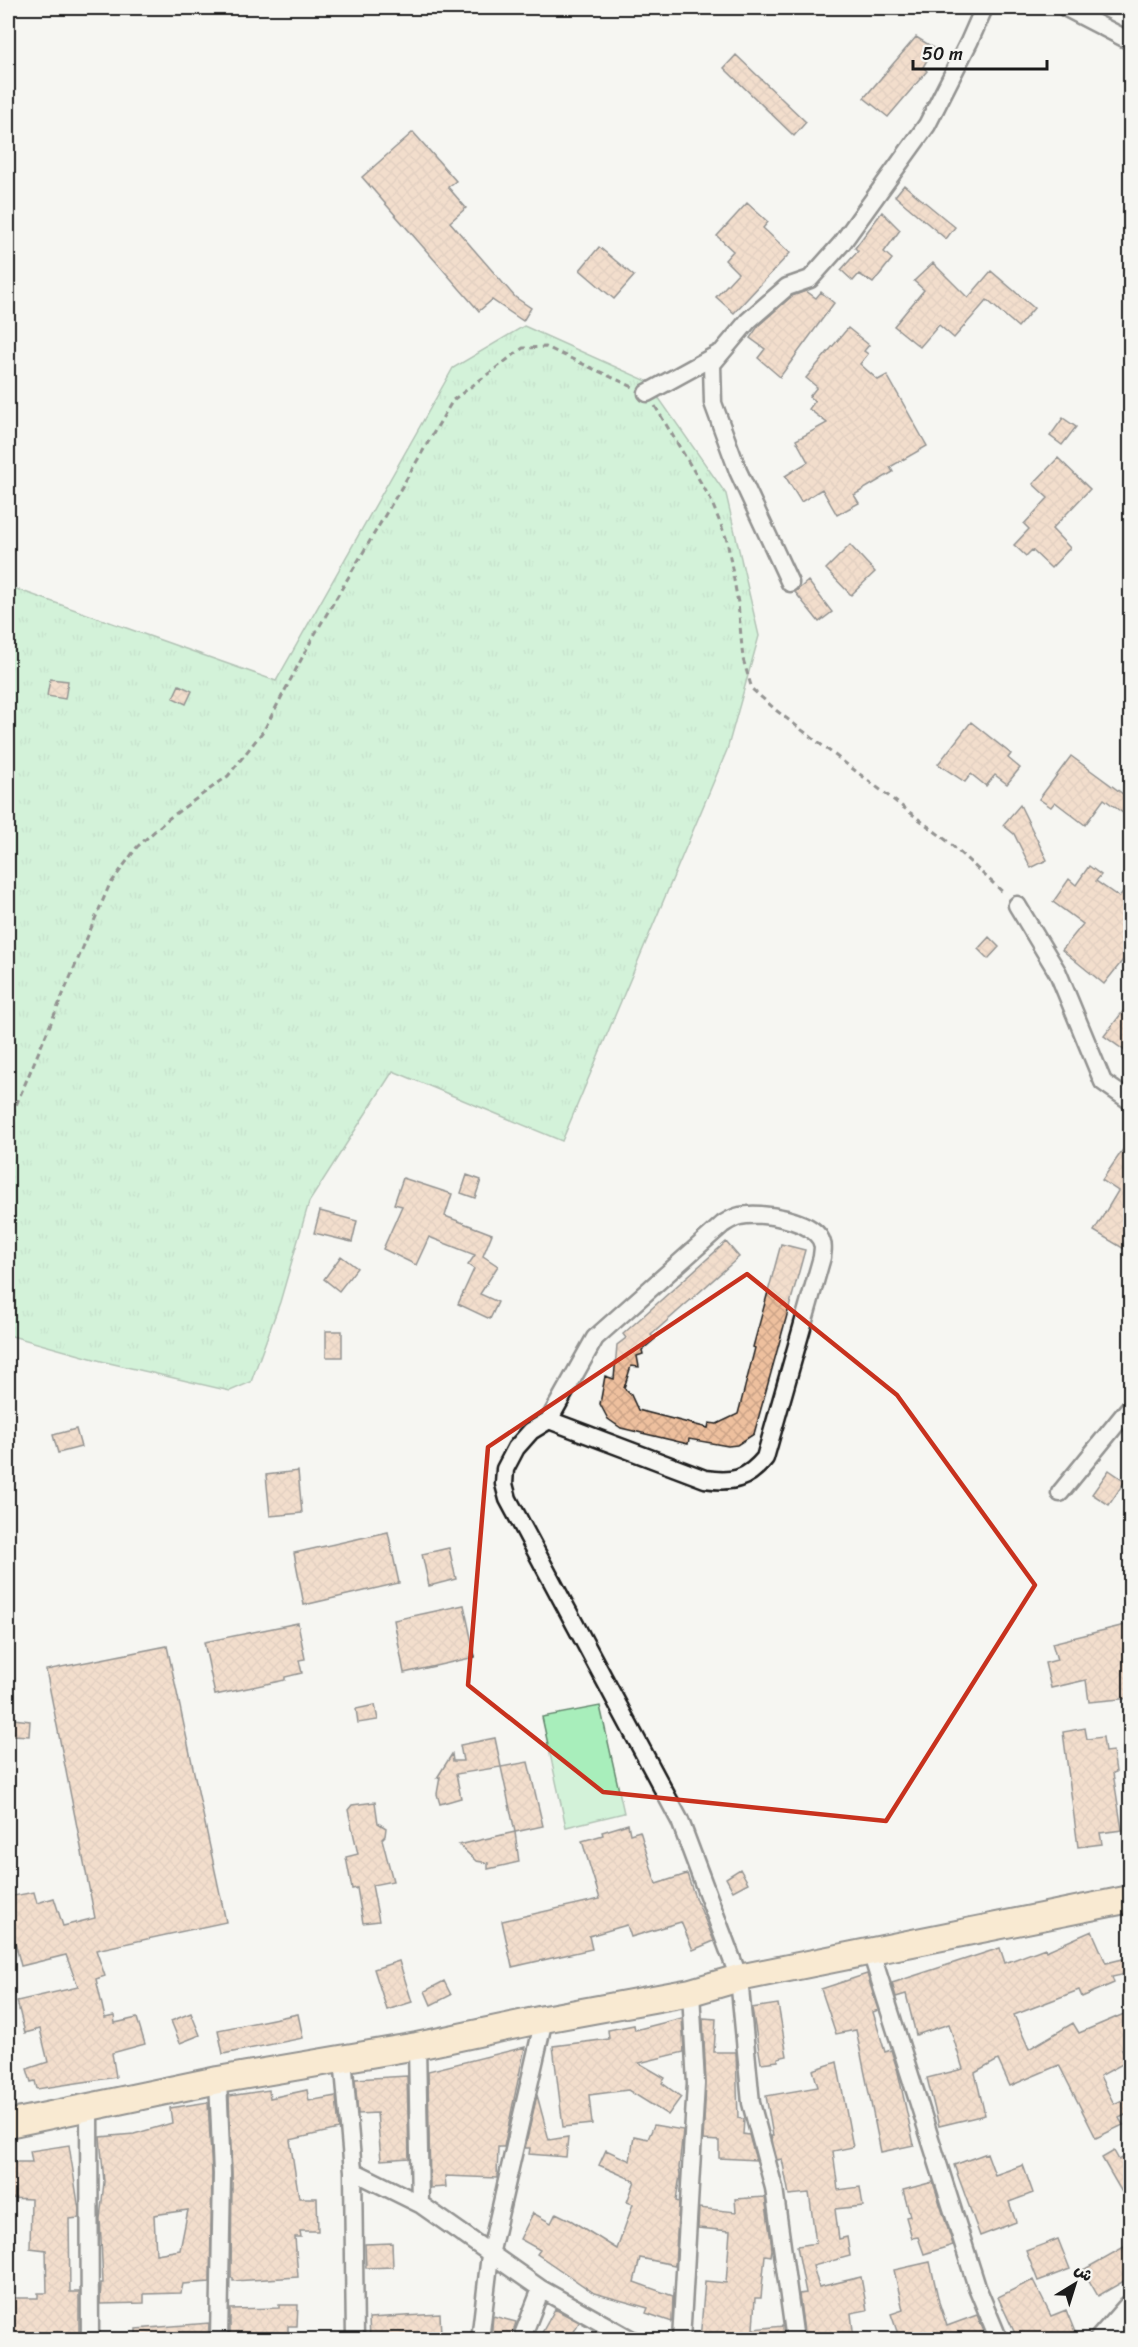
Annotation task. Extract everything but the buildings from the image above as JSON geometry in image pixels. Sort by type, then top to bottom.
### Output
[{"type":"main road","points":[[8,2124],[89,2105],[218,2080],[417,2046],[544,2019],[691,1992],[739,1978],[1131,1899]]},
{"type":"street","points":[[790,583],[738,471],[713,403],[712,364],[748,321],[788,287],[810,279],[842,243],[927,126],[984,8]]},
{"type":"street","points":[[1066,8],[1131,41]]},
{"type":"street","points":[[646,393],[722,352]]},
{"type":"street","points":[[1017,905],[1058,973],[1103,1082],[1131,1101]]},
{"type":"street","points":[[549,1420],[705,1479],[722,1482],[741,1478],[754,1471],[765,1458],[822,1257],[823,1244],[819,1236],[811,1229],[770,1215],[739,1216],[723,1224],[595,1338],[549,1420],[531,1431],[516,1448],[505,1469],[504,1484],[508,1499],[680,1821],[739,1978],[751,2103],[774,2188],[795,2340]]},
{"type":"street","points":[[1060,1493],[1131,1407]]},
{"type":"street","points":[[871,1952],[977,2287],[999,2340]]},
{"type":"street","points":[[681,2340],[696,2084],[691,1992]]},
{"type":"street","points":[[480,2340],[490,2255],[544,2019]]},
{"type":"street","points":[[417,2046],[420,2204]]},
{"type":"street","points":[[343,2058],[353,2171],[355,2340]]},
{"type":"street","points":[[218,2080],[222,2174],[219,2340]]},
{"type":"street","points":[[89,2105],[90,2340]]},
{"type":"street","points":[[353,2171],[420,2204],[541,2289],[632,2340]]},
{"type":"street","points":[[521,2340],[541,2289]]},
{"type":"street","points":[[1101,2340],[1131,2307]]},
{"type":"street","points":[[597,2340],[598,2322]]},
{"type":"path","points":[[8,1124],[109,886],[137,847],[168,819],[228,776],[264,730],[312,639],[453,400],[523,348],[546,347],[646,393],[710,498],[727,540],[738,603],[743,659],[753,689],[777,711],[946,840],[1017,905]]},
{"type":"highlighted area","points":[[747,1274],[897,1395],[1035,1585],[886,1821],[603,1792],[468,1685],[488,1447]]},
{"type":"green space","points":[[524,326],[647,381],[726,494],[759,636],[727,750],[562,1141],[393,1071],[309,1202],[280,1302],[251,1382],[230,1391],[105,1362],[8,1335],[8,586],[276,681],[453,368]]},
{"type":"green space","points":[[600,1706],[624,1813],[566,1827],[542,1717]]}]
